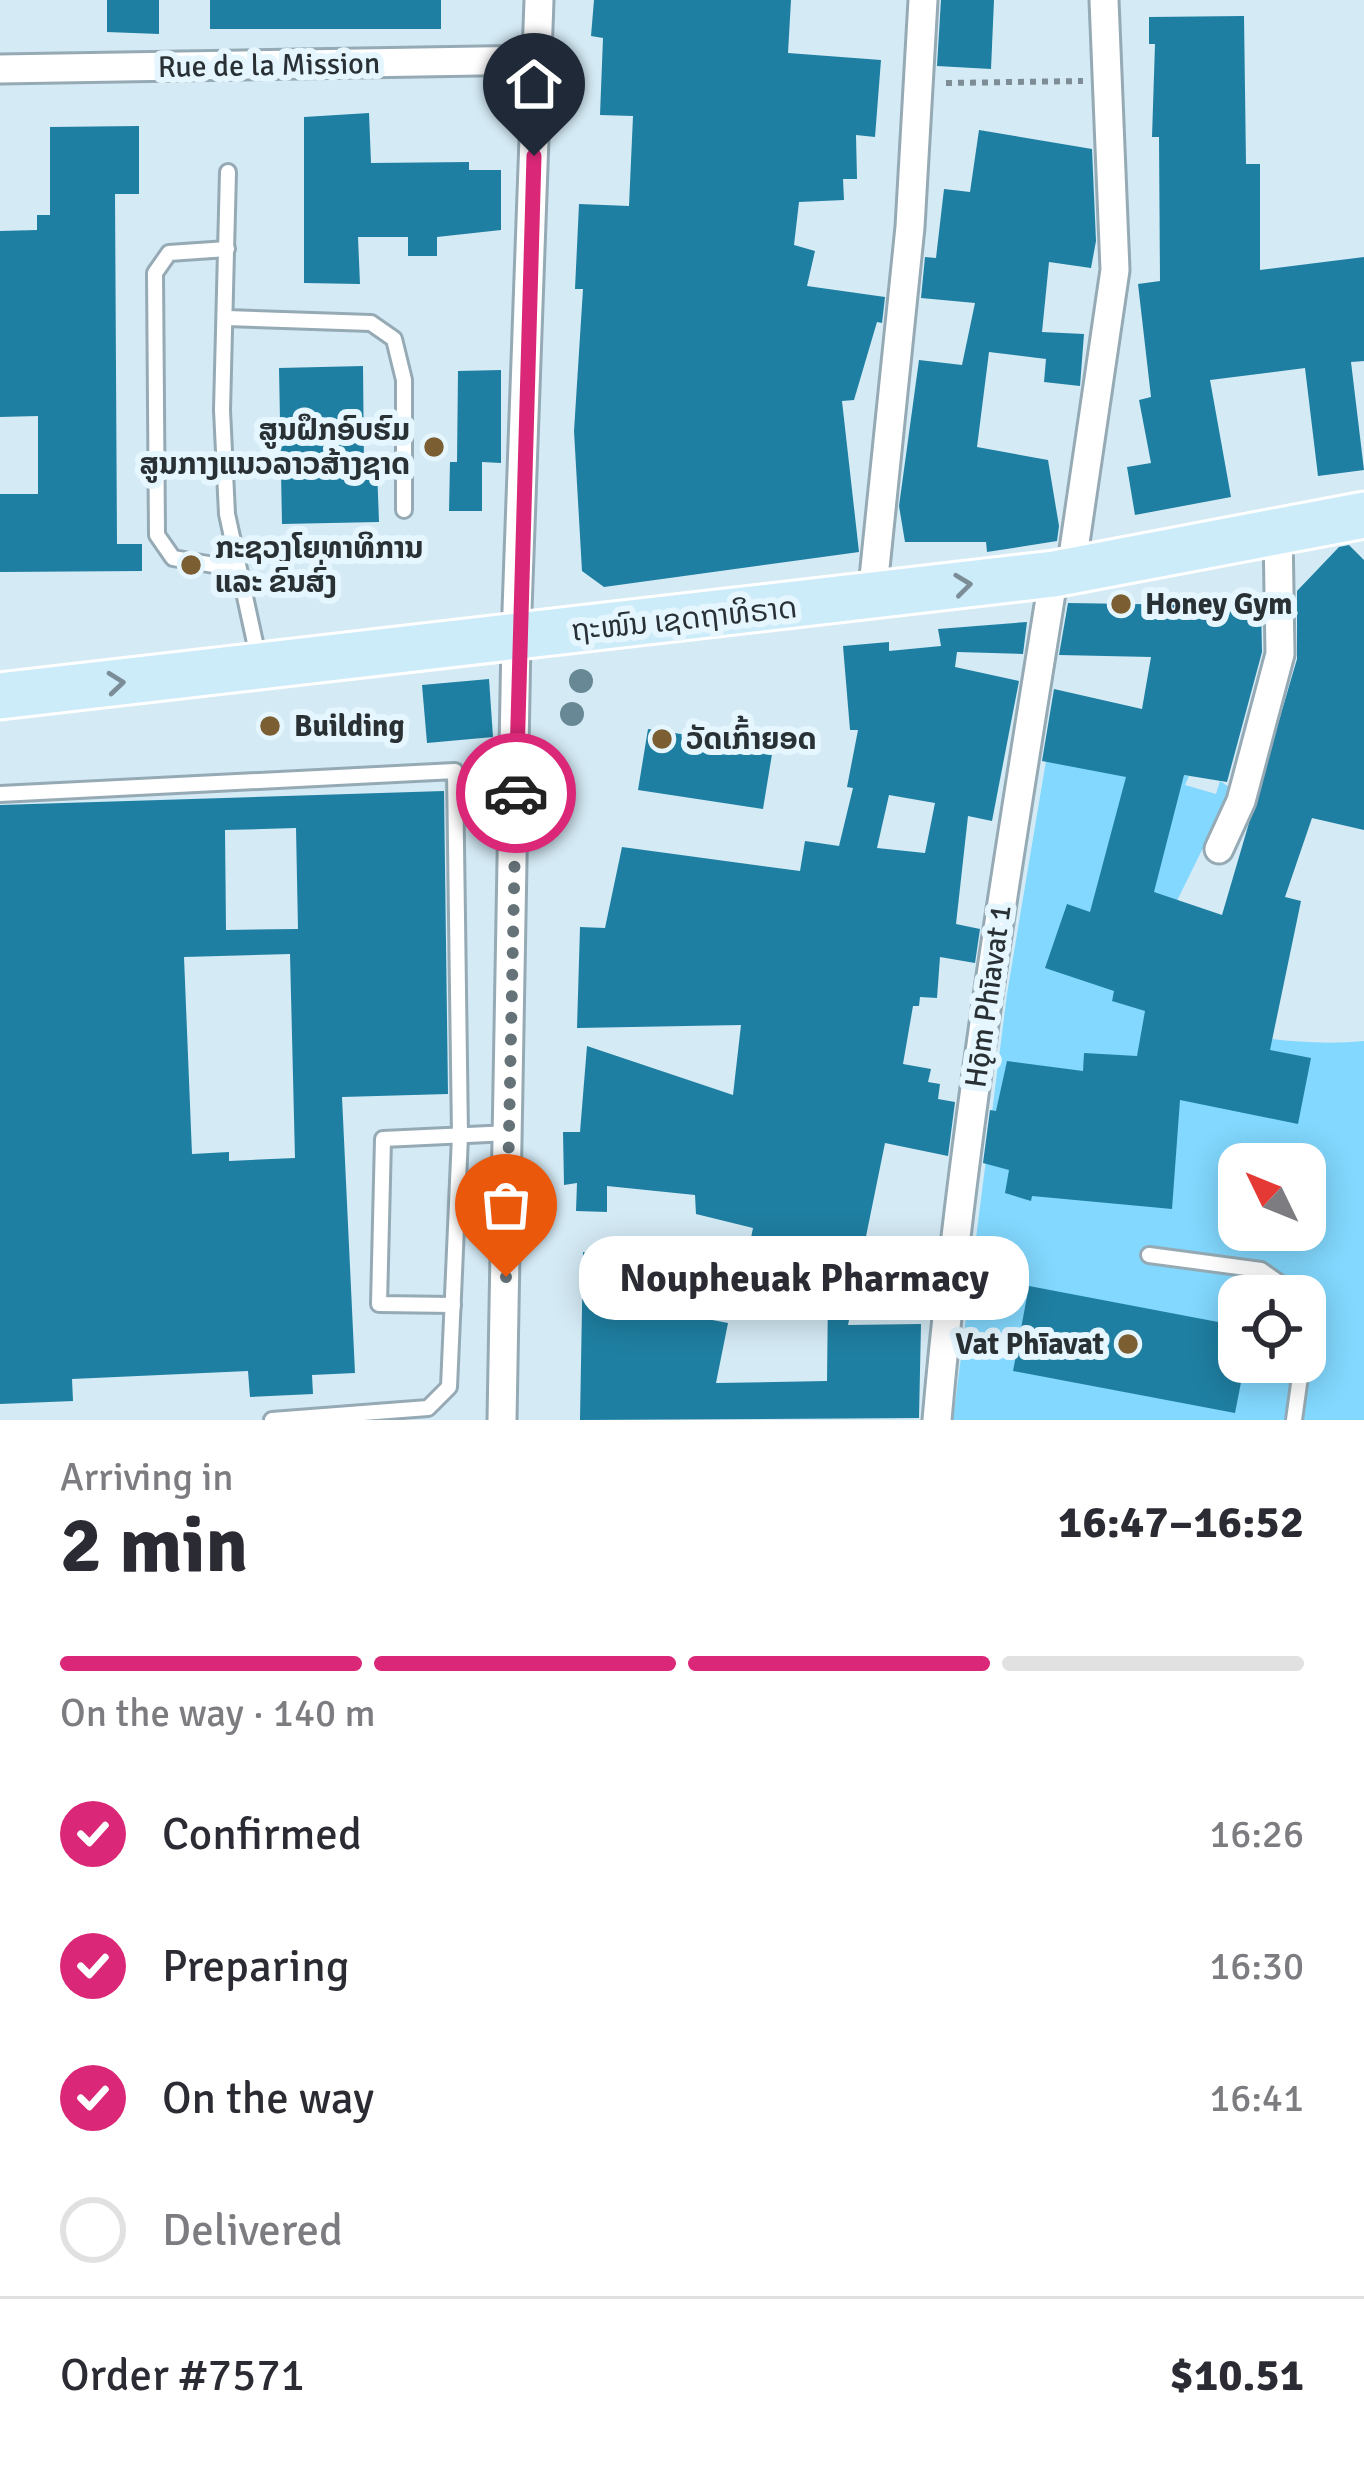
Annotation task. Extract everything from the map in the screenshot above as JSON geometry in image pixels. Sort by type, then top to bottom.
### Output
[{"type":"main road","name":"ຖະໜົນ ເຊດຖາທິຣາດ","points":[[0,696],[1062,572],[1364,515]]},
{"type":"street","points":[[502,1420],[511,1133],[516,638],[539,0]]},
{"type":"street","points":[[872,597],[910,227],[923,0]]},
{"type":"street","name":"Hǭm Phīavat 1","points":[[937,1420],[950,1269],[990,976],[1115,270],[1104,0]]},
{"type":"street","name":"Rue de la Mission","points":[[0,69],[538,61]]},
{"type":"street","points":[[1219,849],[1240,801],[1280,654],[1278,530]]},
{"type":"lane","points":[[228,172],[221,410],[227,514],[260,666]]},
{"type":"lane","points":[[227,249],[169,253],[155,273],[158,535],[173,558],[237,569]]},
{"type":"lane","points":[[226,318],[370,323],[394,338],[404,380],[404,510]]},
{"type":"lane","points":[[0,794],[454,771],[460,1136],[449,1387],[428,1408],[272,1420]]},
{"type":"lane","points":[[453,1305],[379,1304],[383,1139],[511,1133]]},
{"type":"lane","points":[[1150,1256],[1262,1270],[1269,1275]]},
{"type":"lane","points":[[1294,1420],[1299,1383]]},
{"type":"path","points":[[918,84],[1107,80]]},
{"type":"shaded area","points":[[1046,761],[1135,766],[1189,776],[1185,785],[1216,794],[1220,781],[1232,789],[1167,921],[1135,928],[1112,1000],[1236,1034],[1301,1042],[1364,1041],[1364,1420],[953,1420],[1007,994]]},
{"type":"building","points":[[107,0],[159,0],[159,34],[107,32]]},
{"type":"building","points":[[210,0],[441,0],[441,29],[210,29]]},
{"type":"building","points":[[594,0],[791,0],[788,53],[881,60],[875,137],[856,135],[857,179],[843,179],[844,200],[799,202],[794,245],[815,251],[807,286],[885,297],[882,323],[877,322],[854,400],[842,401],[859,552],[604,587],[582,571],[574,431],[583,289],[575,289],[579,204],[629,206],[633,116],[600,115],[603,38],[591,36]]},
{"type":"building","points":[[941,0],[994,0],[991,69],[937,66]]},
{"type":"building","points":[[1244,16],[1246,164],[1260,164],[1260,270],[1364,257],[1364,361],[1351,362],[1364,470],[1318,476],[1305,368],[1210,380],[1231,497],[1135,515],[1127,467],[1151,463],[1139,400],[1151,397],[1138,284],[1160,281],[1159,137],[1152,137],[1155,44],[1149,44],[1149,17]]},
{"type":"building","points":[[369,113],[371,163],[469,162],[469,170],[501,170],[501,230],[437,237],[437,256],[408,256],[408,237],[358,237],[360,284],[304,283],[304,117]]},
{"type":"building","points":[[139,126],[139,194],[115,194],[117,544],[142,544],[142,571],[0,572],[0,494],[38,494],[38,416],[0,417],[0,231],[37,230],[37,215],[50,215],[50,127]]},
{"type":"building","points":[[979,130],[1092,149],[1096,241],[1091,268],[1049,262],[1042,332],[1084,334],[1080,386],[1044,382],[1046,359],[989,352],[977,447],[1048,460],[1059,526],[1057,541],[987,552],[986,542],[905,542],[899,506],[919,360],[962,365],[975,303],[921,298],[925,257],[936,258],[944,189],[970,192]]},
{"type":"building","points":[[363,366],[364,468],[377,468],[379,522],[282,524],[279,368]]},
{"type":"building","points":[[501,370],[501,463],[482,462],[482,511],[449,511],[450,462],[457,462],[458,371]]},
{"type":"building","points":[[1349,545],[1364,560],[1364,830],[1312,818],[1285,897],[1301,901],[1270,1050],[1311,1058],[1298,1124],[1180,1100],[1172,1209],[1032,1196],[1031,1201],[1005,1193],[1009,1170],[983,1163],[990,1110],[996,1111],[1007,1061],[1083,1071],[1084,1053],[1137,1056],[1145,1011],[1112,1001],[1114,991],[1045,968],[1067,904],[1090,912],[1126,777],[1042,761],[1054,689],[1142,709],[1151,657],[1059,655],[1068,603],[1261,606],[1262,652],[1227,782],[1184,775],[1154,892],[1222,915],[1297,659],[1297,591],[1339,547]]},
{"type":"building","points":[[1027,622],[1023,654],[957,652],[955,667],[1019,681],[992,821],[968,816],[956,924],[980,929],[975,963],[940,957],[937,998],[920,997],[919,1006],[913,1006],[903,1064],[931,1069],[928,1082],[940,1084],[938,1099],[955,1102],[948,1156],[885,1143],[848,1325],[921,1324],[919,1418],[580,1420],[583,1252],[641,1257],[638,1293],[688,1298],[686,1315],[728,1323],[716,1383],[827,1381],[828,1294],[743,1278],[753,1228],[696,1214],[695,1195],[607,1186],[607,1212],[576,1211],[577,1183],[564,1185],[563,1132],[580,1132],[587,1046],[733,1095],[741,1025],[577,1028],[580,927],[605,928],[622,847],[800,871],[805,841],[839,846],[853,788],[847,787],[858,730],[850,730],[843,646],[889,642],[889,651],[941,646],[938,629]],"holes":[[[889,795],[935,803],[925,853],[877,848]]]},
{"type":"building","points":[[489,679],[493,737],[427,743],[422,685]]},
{"type":"building","points":[[648,729],[773,748],[763,809],[638,790]]},
{"type":"building","points":[[444,791],[448,1094],[342,1097],[355,1373],[312,1375],[313,1394],[250,1397],[248,1371],[72,1379],[73,1401],[0,1404],[0,805]],"holes":[[[296,828],[298,929],[226,930],[225,830]],[[290,954],[295,1158],[229,1161],[229,1152],[192,1154],[184,957]]]},
{"type":"building","name":"Vat Phīavat","points":[[1029,1286],[1218,1322],[1218,1383],[1241,1383],[1235,1413],[1013,1371]]},
{"type":"way so far","points":[[506,1277],[516,793]]},
{"type":"place","name":"ສູນຝຶກອົບຮົມ ສູນກາງແນວລາວສ້າງຊາດ","points":[[434,447]]},
{"type":"place","name":"ກະຊວງໂຍທາທິການ ແລະ ຂົນສົ່ງ","points":[[191,565]]},
{"type":"place","name":"Honey Gym","points":[[1121,604]]},
{"type":"place","name":"Building","points":[[270,726]]},
{"type":"place","name":"ວັດເກົ້າຍອດ","points":[[662,739]]},
{"type":"place","name":"Noupheuak Pharmacy","points":[[506,1277]]},
{"type":"place","name":"Vat Phīavat","points":[[1128,1344]]},
{"type":"route","points":[[516,793],[516,638],[534,156]]}]
